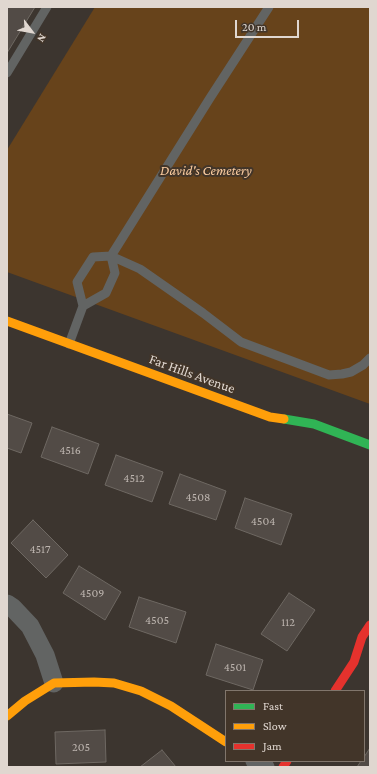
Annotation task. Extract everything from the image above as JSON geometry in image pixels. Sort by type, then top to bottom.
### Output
[{"type":"main road","name":"Far Hills Avenue","points":[[7,321],[270,417],[314,424],[370,445]]},
{"type":"main road","points":[[335,690],[354,662],[362,637],[370,625]]},
{"type":"main road","points":[[7,716],[25,701],[54,683],[114,683],[141,691],[171,706],[225,741]]},
{"type":"street","points":[[7,604],[13,608],[30,626],[45,655],[54,683]]},
{"type":"lane","points":[[7,73],[47,7]]},
{"type":"lane","points":[[83,306],[106,293],[115,273],[111,256],[206,104],[269,7]]},
{"type":"lane","points":[[69,344],[83,306],[77,282],[93,257],[111,256],[140,269],[203,312],[241,342],[329,375],[351,372],[363,365],[370,358]]},
{"type":"green space","name":"David's Cemetery","points":[[95,7],[370,7],[370,404],[7,272],[7,150]]},
{"type":"building","points":[[7,7],[35,7],[7,53]]},
{"type":"building","points":[[7,414],[32,423],[21,453],[7,448]]},
{"type":"building","points":[[52,427],[99,444],[88,474],[41,457]]},
{"type":"building","points":[[116,455],[163,472],[152,502],[105,485]]},
{"type":"building","points":[[180,474],[226,491],[216,520],[169,504]]},
{"type":"building","points":[[245,498],[292,514],[281,545],[235,528]]},
{"type":"building","points":[[33,520],[68,555],[46,578],[11,543]]},
{"type":"building","points":[[79,566],[121,592],[105,620],[63,593]]},
{"type":"building","points":[[289,593],[315,610],[287,651],[261,634]]},
{"type":"building","points":[[139,597],[186,612],[176,643],[129,627]]},
{"type":"building","points":[[216,644],[263,660],[253,690],[206,675]]},
{"type":"building","points":[[105,730],[106,762],[56,764],[55,732]]},
{"type":"building","points":[[370,748],[370,767],[357,767],[360,762],[365,762],[365,756]]},
{"type":"building","points":[[162,750],[176,767],[140,767]]},
{"type":"traffic: fast","points":[[284,419],[314,424],[370,445]]},
{"type":"traffic: slow","points":[[7,321],[270,417],[284,419]]},
{"type":"traffic: slow","points":[[7,716],[25,701],[54,683],[114,683],[141,691],[171,706],[225,741]]},
{"type":"traffic: jam","points":[[336,690],[354,662],[362,637],[370,625]]},
{"type":"traffic: jam","points":[[283,767],[286,762]]}]
